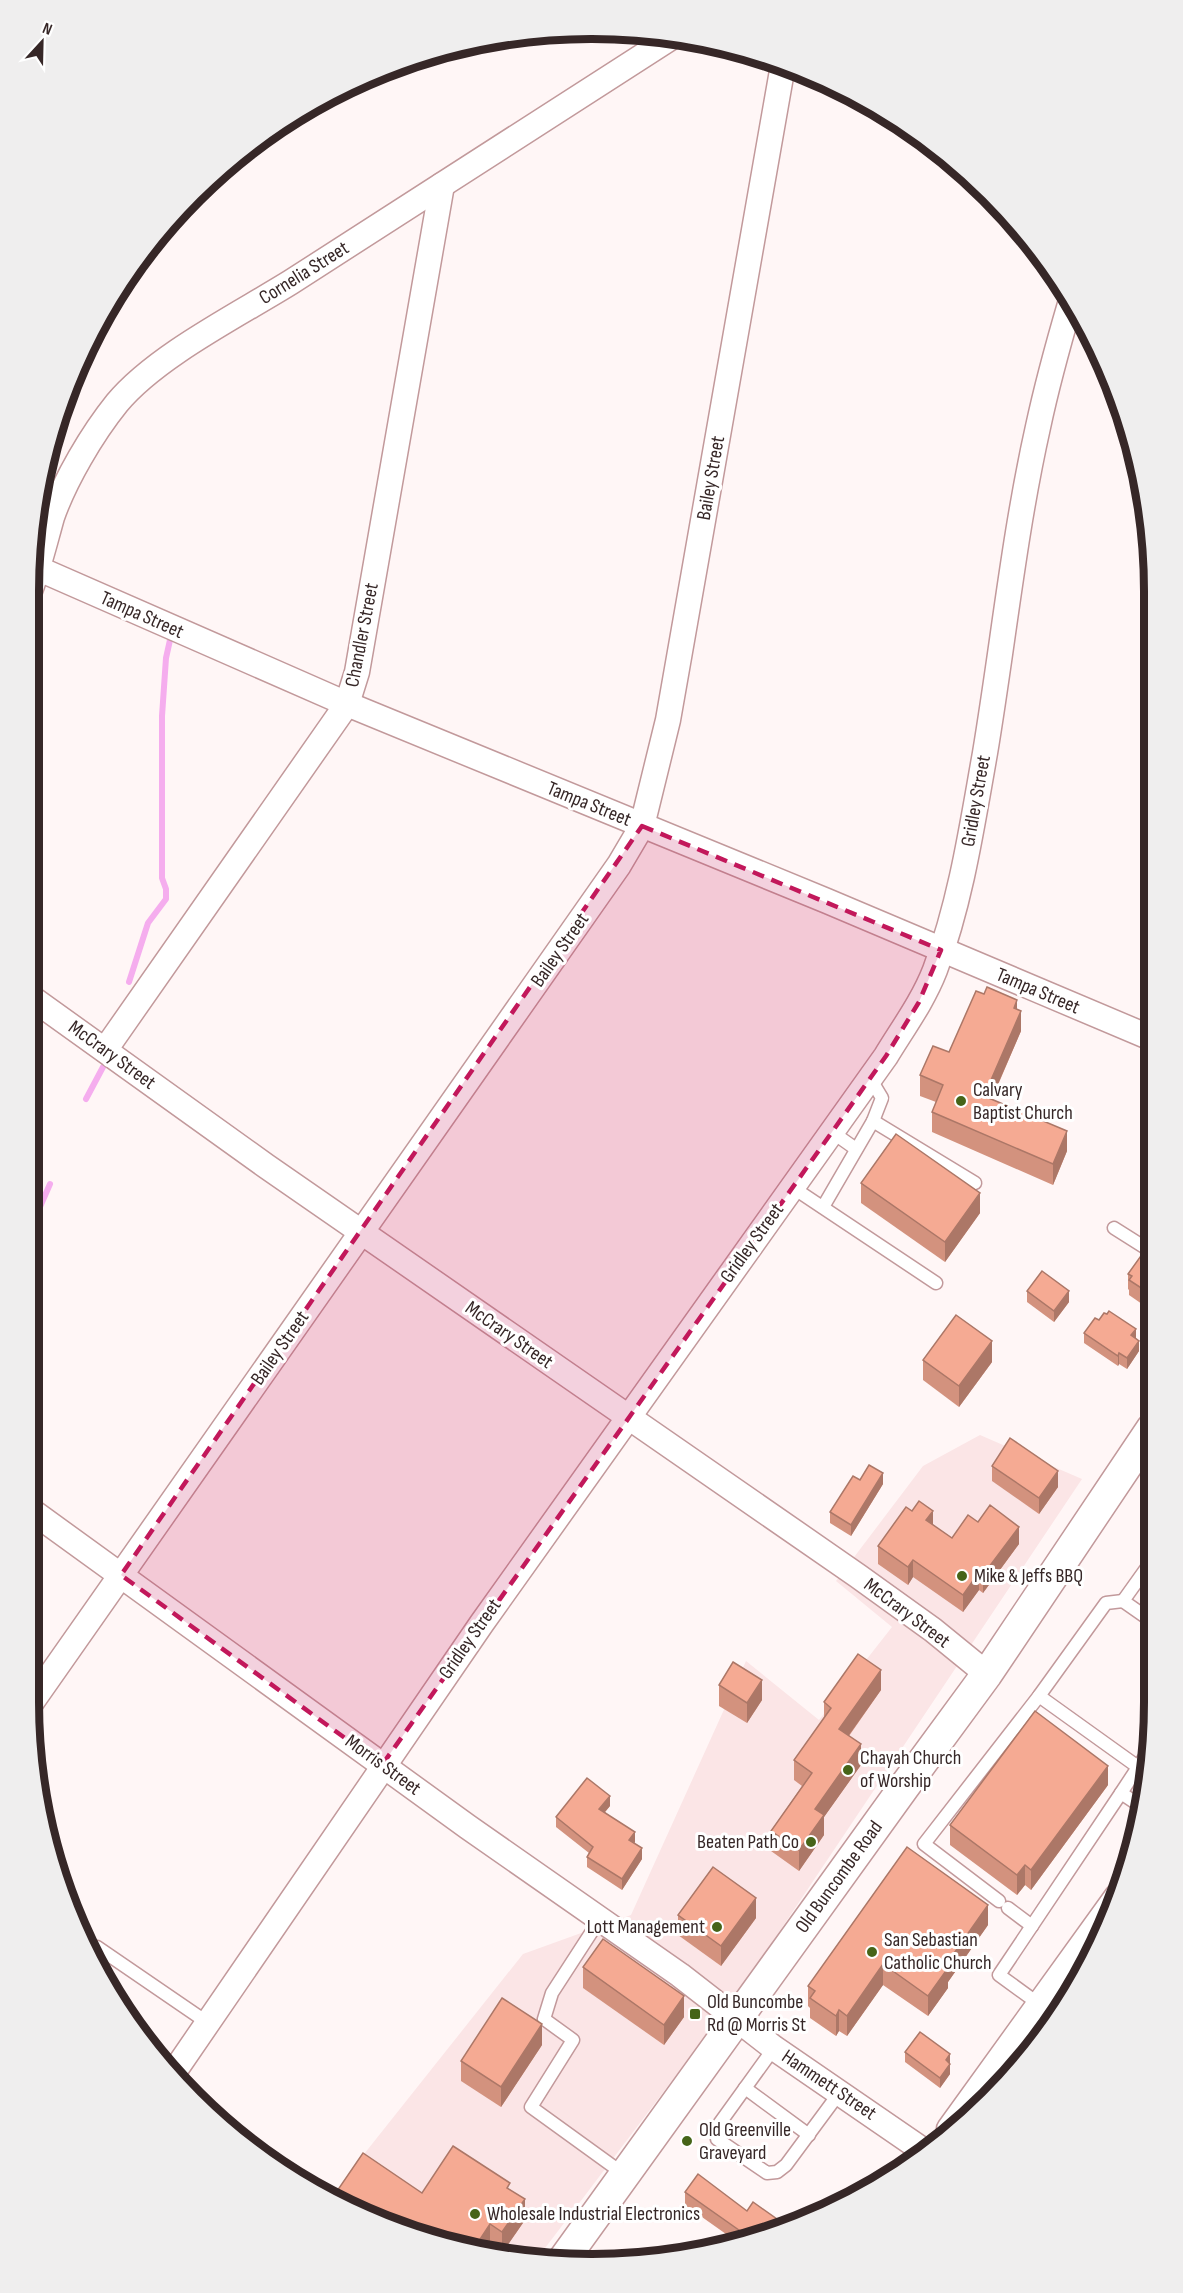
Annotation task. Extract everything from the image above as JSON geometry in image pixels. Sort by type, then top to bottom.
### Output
[{"type":"street","name":"Cornelia Street","points":[[40,554],[53,515],[73,471],[104,420],[134,386],[172,355],[662,44]]},
{"type":"street","name":"Bailey Street","points":[[39,1692],[619,865],[642,826],[668,720],[782,73]]},
{"type":"street","name":"Chandler Street","points":[[105,1050],[347,704],[357,672],[442,185]]},
{"type":"street","name":"Gridley Street","points":[[177,2067],[382,1765],[870,1078],[919,1002],[935,971],[968,846],[1037,428],[1068,312]]},
{"type":"street","name":"Tampa Street","points":[[39,578],[1144,1035]]},
{"type":"street","name":"McCrary Street","points":[[39,1003],[628,1419],[858,1576],[933,1630],[987,1674]]},
{"type":"street","name":"Old Buncombe Road","points":[[571,2253],[625,2175],[987,1674],[1144,1440]]},
{"type":"street","name":"Morris Street","points":[[39,1516],[468,1827],[680,1975],[738,2019]]},
{"type":"street","points":[[965,2108],[1038,2014],[1094,1930]]},
{"type":"street","name":"Hammett Street","points":[[738,2019],[774,2048],[918,2147]]},
{"type":"lane","points":[[823,1208],[873,1121],[882,1098],[870,1078]]},
{"type":"lane","points":[[873,1121],[975,1183]]},
{"type":"lane","points":[[832,1132],[856,1149]]},
{"type":"lane","points":[[792,1187],[936,1283]]},
{"type":"lane","points":[[1114,1228],[1144,1247]]},
{"type":"lane","points":[[1123,1601],[1144,1572]]},
{"type":"lane","points":[[1032,1926],[924,1844],[1039,1696],[1106,1603],[1123,1601],[1144,1616]]},
{"type":"lane","points":[[1039,1696],[1138,1767]]},
{"type":"lane","points":[[1038,2014],[999,1975],[1140,1764]]},
{"type":"lane","points":[[1121,1793],[1134,1802]]},
{"type":"lane","points":[[600,1919],[552,1993],[544,2019],[573,2040],[531,2107],[625,2175]]},
{"type":"lane","points":[[97,1947],[208,2023]]},
{"type":"lane","points":[[774,2048],[717,2127],[717,2139],[767,2173],[777,2172],[786,2166],[840,2092]]},
{"type":"lane","points":[[745,2088],[809,2135]]},
{"type":"highlighted area","points":[[642,826],[941,950],[919,1002],[886,1056],[382,1765],[121,1575]]},
{"type":"shaded area","points":[[980,1435],[1082,1479],[737,1995],[542,2252],[484,2243],[414,2225],[339,2193],[353,2168],[523,1954],[631,1915],[746,1661],[819,1720],[892,1627],[836,1581],[923,1466]]},
{"type":"building","name":"Calvary Baptist Church","points":[[987,987],[1017,1000],[1014,1008],[1021,1011],[984,1096],[1067,1131],[1053,1164],[932,1112],[943,1085],[920,1075],[933,1046],[949,1052],[976,991],[984,994]]},
{"type":"building","points":[[896,1134],[980,1193],[945,1242],[861,1183]]},
{"type":"building","points":[[1144,1252],[1144,1290],[1129,1280],[1132,1276],[1128,1274]]},
{"type":"building","points":[[1042,1271],[1069,1291],[1054,1311],[1027,1291]]},
{"type":"building","points":[[1109,1311],[1136,1329],[1131,1335],[1139,1341],[1127,1358],[1119,1353],[1118,1356],[1084,1333],[1095,1318],[1099,1320],[1104,1313],[1107,1314]]},
{"type":"building","points":[[956,1315],[992,1341],[959,1386],[923,1360]]},
{"type":"building","points":[[1010,1438],[1058,1471],[1039,1498],[992,1466]]},
{"type":"building","points":[[869,1465],[883,1473],[851,1525],[830,1512],[853,1476],[860,1480]]},
{"type":"building","points":[[919,1501],[933,1511],[926,1520],[952,1538],[968,1515],[978,1522],[990,1505],[1019,1527],[983,1575],[979,1572],[963,1595],[913,1560],[908,1567],[878,1546],[906,1507],[912,1511]]},
{"type":"building","points":[[858,1654],[881,1670],[839,1729],[861,1744],[815,1809],[824,1815],[799,1850],[771,1831],[812,1773],[794,1760],[831,1708],[824,1702]]},
{"type":"building","points":[[733,1662],[762,1680],[747,1703],[719,1685]]},
{"type":"building","points":[[1035,1711],[1108,1766],[1031,1870],[1025,1865],[1017,1875],[950,1825]]},
{"type":"building","points":[[587,1778],[610,1796],[599,1809],[635,1832],[629,1840],[642,1848],[622,1879],[587,1857],[593,1847],[556,1817]]},
{"type":"building","name":"San Sebastian Catholic Church","points":[[907,1847],[988,1905],[945,1966],[948,1968],[928,1996],[883,1964],[847,2016],[839,2010],[836,2016],[810,1998],[815,1991],[808,1986]]},
{"type":"building","points":[[713,1867],[756,1898],[721,1946],[678,1915]]},
{"type":"building","points":[[603,1939],[684,1996],[664,2025],[583,1967]]},
{"type":"building","points":[[502,1998],[542,2024],[501,2087],[461,2061]]},
{"type":"building","points":[[920,2032],[950,2054],[946,2060],[950,2064],[940,2078],[905,2052]]},
{"type":"building","points":[[453,2146],[510,2183],[507,2188],[525,2199],[502,2232],[490,2224],[478,2242],[414,2225],[337,2192],[363,2153],[422,2193]]},
{"type":"building","points":[[698,2174],[747,2211],[753,2202],[780,2221],[743,2233],[685,2192]]},
{"type":"waterway","points":[[129,982],[148,923],[166,899],[166,889],[162,878],[162,716],[166,658],[170,640]]},
{"type":"waterway","points":[[86,1099],[103,1067]]},
{"type":"waterway","points":[[39,1209],[50,1184]]},
{"type":"place","name":"Calvary Baptist Church","points":[[961,1101]]},
{"type":"place","name":"Mike & Jeffs BBQ","points":[[962,1576]]},
{"type":"place","name":"Chayah Church of Worship","points":[[848,1770]]},
{"type":"place","name":"Beaten Path Co","points":[[811,1842]]},
{"type":"place","name":"Lott Management","points":[[717,1927]]},
{"type":"place","name":"San Sebastian Catholic Church","points":[[872,1952]]},
{"type":"place","name":"Old Buncombe Rd @ Morris St","points":[[695,2014]]},
{"type":"place","name":"Old Greenville Graveyard","points":[[687,2141]]},
{"type":"place","name":"Wholesale Industrial Electronics","points":[[475,2214]]}]
